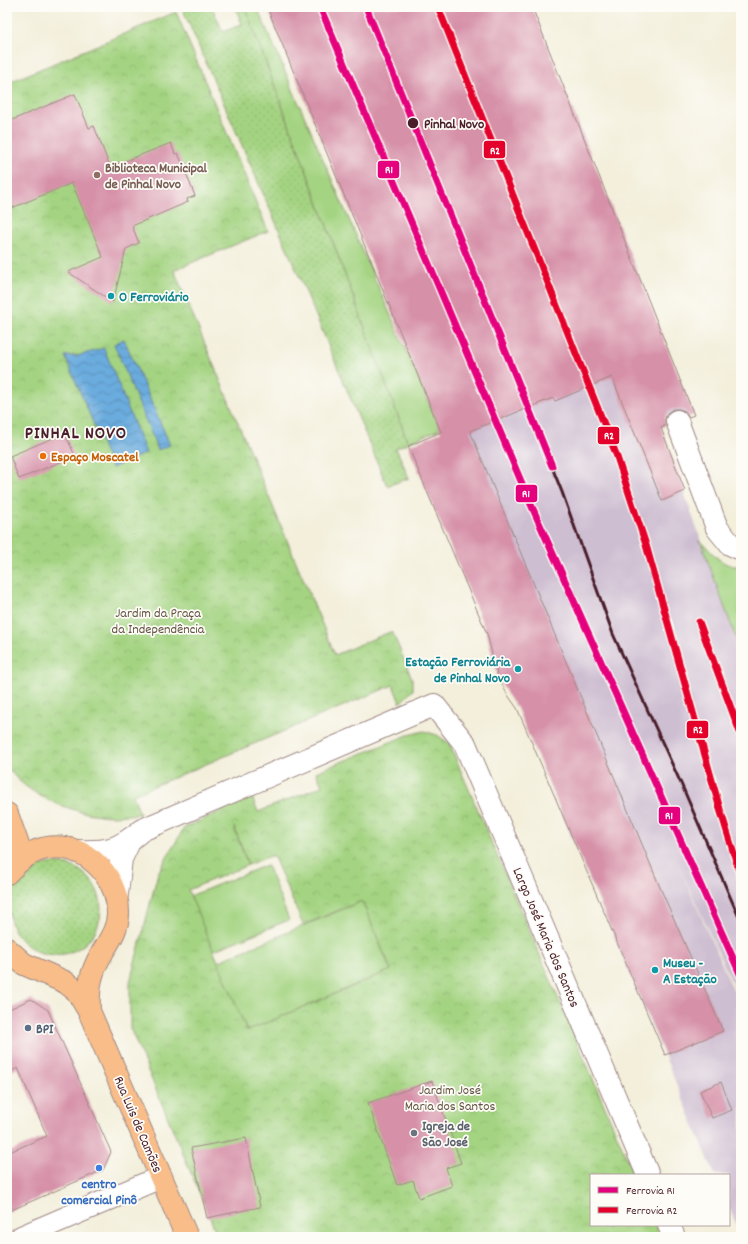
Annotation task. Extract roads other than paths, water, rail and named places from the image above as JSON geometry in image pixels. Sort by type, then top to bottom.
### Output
[{"type":"main road","name":"Rua Luis de Camões","points":[[10,821],[41,843],[66,849],[94,860],[108,875],[117,894],[118,915],[113,936],[92,974],[88,989],[89,1011]]},
{"type":"main road","points":[[10,821],[18,845],[13,867]]},
{"type":"main road","points":[[13,867],[37,851],[66,849]]},
{"type":"main road","name":"Rua Luis de Camões","points":[[7,949],[24,964],[65,982],[77,991],[89,1011],[187,1237]]},
{"type":"main road","name":"Rua Luis de Camões","points":[[43,972],[64,973],[85,967],[102,954]]},
{"type":"street","points":[[677,421],[717,528],[730,544],[741,548]]},
{"type":"street","name":"Largo José Maria dos Santos","points":[[129,842],[142,830],[434,705],[465,744],[648,1174]]},
{"type":"street","points":[[66,849],[118,848],[129,842]]},
{"type":"street","points":[[117,894],[121,859],[129,842]]},
{"type":"street","points":[[21,1237],[161,1177]]},
{"type":"street","points":[[669,1226],[674,1237]]},
{"type":"water","points":[[124,339],[170,445],[158,450],[114,344]]},
{"type":"water","points":[[104,348],[146,453],[112,468],[65,356],[77,356]]},
{"type":"railway","points":[[366,7],[562,492],[613,634],[683,788],[741,922]]},
{"type":"rail line","name":"R1","points":[[320,7],[529,500],[741,976]]},
{"type":"rail line","name":"R1","points":[[366,7],[552,466]]},
{"type":"rail line","name":"R2","points":[[438,7],[616,454],[646,545],[720,809],[741,877]]},
{"type":"rail line","name":"R2","points":[[699,622],[741,735]]},
{"type":"place","name":"Pinhal Novo","points":[[413,123]]},
{"type":"place","name":"Biblioteca Municipal de Pinhal Novo","points":[[97,175]]},
{"type":"place","name":"O Ferroviário","points":[[111,296]]},
{"type":"place","name":"Espaço Moscatel","points":[[43,456]]},
{"type":"place","name":"Estação Ferroviária de Pinhal Novo","points":[[518,669]]},
{"type":"place","name":"Museu - A Estação","points":[[655,970]]},
{"type":"place","name":"BPI","points":[[28,1028]]},
{"type":"place","name":"Igreja de São José","points":[[414,1133]]},
{"type":"place","name":"centro comercial Pinô","points":[[99,1168]]},
{"type":"district","name":"PINHAL NOVO","points":[[76,432]]},
{"type":"park label","name":"Jardim da Praça da Independência","points":[[158,620]]},
{"type":"park label","name":"Jardim José Maria dos Santos","points":[[450,1098]]}]
